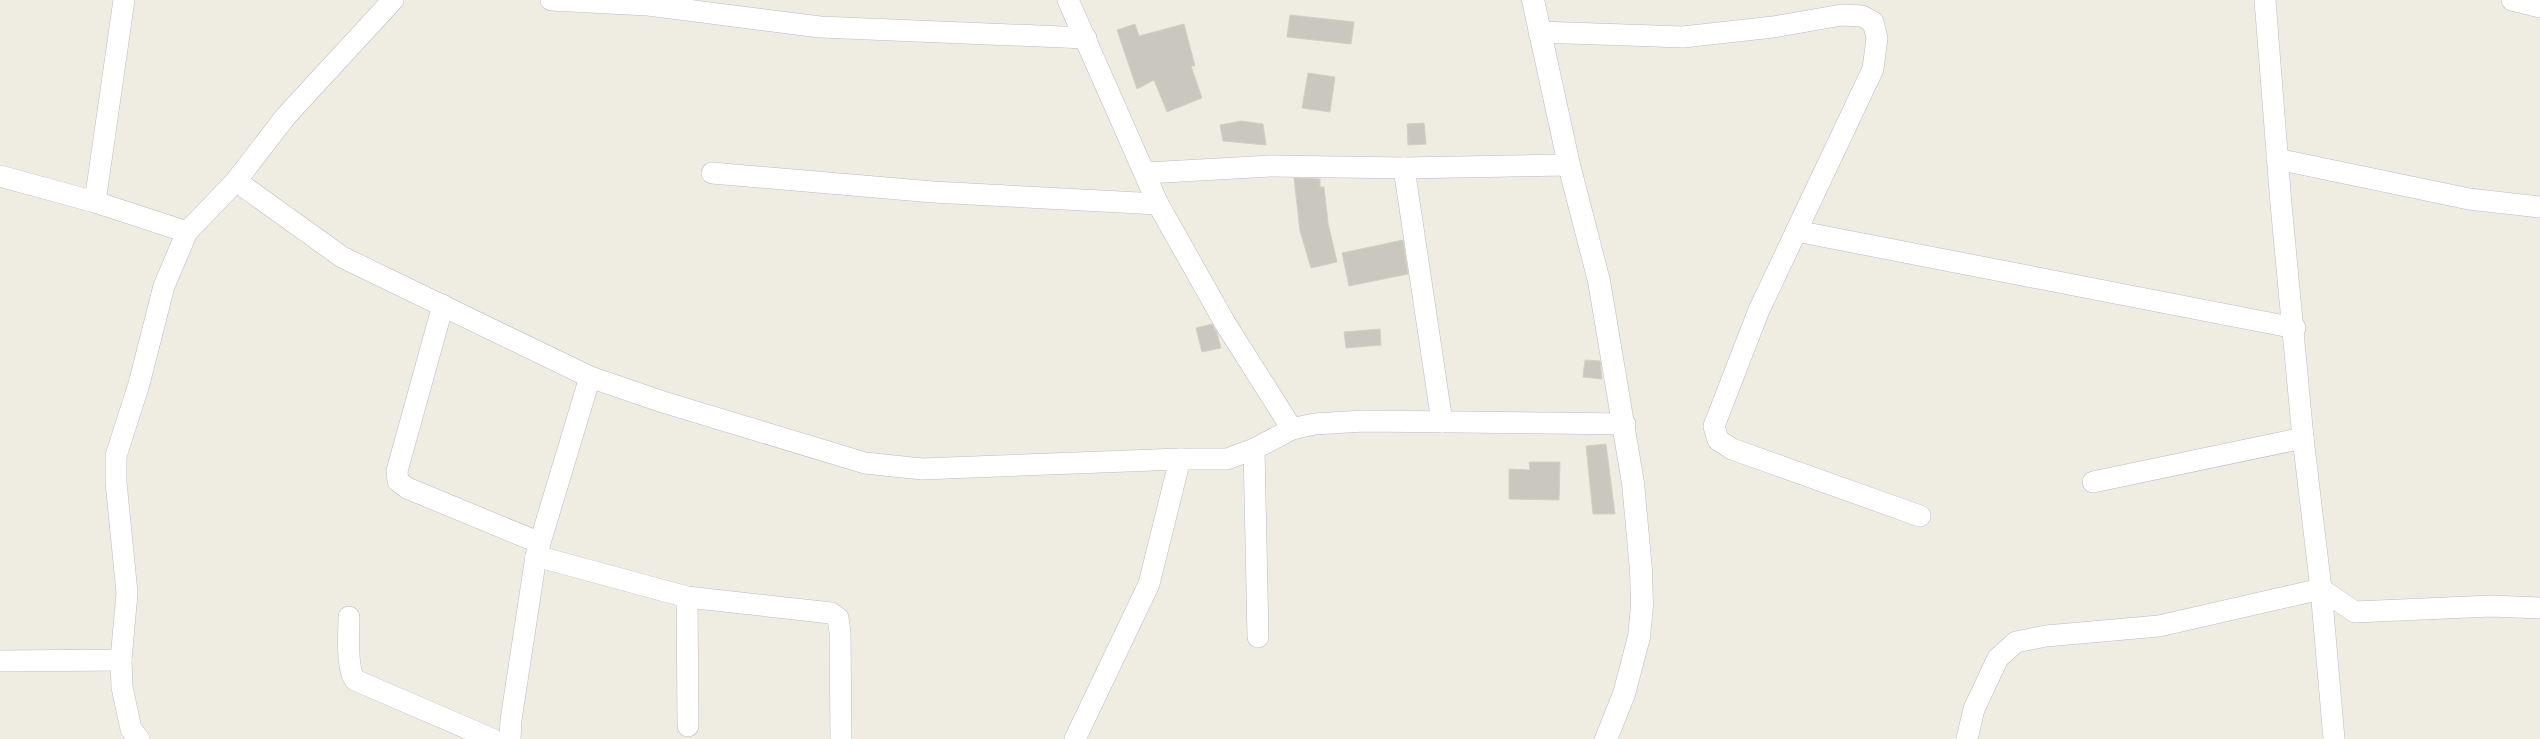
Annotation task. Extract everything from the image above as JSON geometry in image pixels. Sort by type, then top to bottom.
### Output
[{"type":"street","points":[[95,202],[124,0]]},
{"type":"street","points":[[139,739],[131,729],[122,687],[121,660],[127,593],[116,482],[116,456],[139,384],[164,286],[187,232],[236,182],[286,116],[393,0]]},
{"type":"street","points":[[551,0],[648,5],[820,27],[1086,38]]},
{"type":"street","points":[[1068,0],[1146,173],[1158,204],[1225,323],[1292,429]]},
{"type":"street","points":[[1533,0],[1569,165],[1598,281],[1625,424],[1633,483],[1642,606],[1639,636],[1632,667],[1606,739]]},
{"type":"street","points":[[2265,0],[2277,159],[2304,438],[2321,589],[2334,739]]},
{"type":"street","points":[[2512,0],[2540,7]]},
{"type":"street","points":[[1540,32],[1684,37],[1773,27],[1842,15],[1862,16],[1873,22],[1877,38],[1874,69],[1759,310],[1714,426],[1718,440],[1732,449],[1920,516]]},
{"type":"street","points":[[2277,159],[2469,199],[2540,208]]},
{"type":"street","points":[[1146,173],[1271,166],[1404,168],[1569,165]]},
{"type":"street","points":[[1404,168],[1442,422]]},
{"type":"street","points":[[712,173],[933,192],[1158,204]]},
{"type":"street","points":[[0,176],[95,202],[187,232]]},
{"type":"street","points":[[236,182],[342,257],[590,377],[663,402],[835,454],[893,467],[922,469],[1180,458],[1228,459],[1254,449],[1292,429],[1314,424],[1442,422],[1625,424]]},
{"type":"street","points":[[1796,231],[2294,328]]},
{"type":"street","points":[[443,305],[397,471],[398,481],[407,488],[538,549],[688,597],[832,614],[838,618],[841,739]]},
{"type":"street","points":[[510,739],[511,720],[538,549],[590,377]]},
{"type":"street","points":[[2093,482],[2304,438]]},
{"type":"street","points":[[1254,449],[1258,637]]},
{"type":"street","points":[[1075,739],[1149,584],[1180,458]]},
{"type":"street","points":[[1967,739],[1974,710],[1998,658],[2016,642],[2046,636],[2159,626],[2321,589],[2355,612],[2483,606],[2540,608]]},
{"type":"street","points":[[688,597],[688,726]]},
{"type":"street","points":[[349,617],[350,665],[352,675],[355,680],[492,739]]},
{"type":"street","points":[[0,661],[121,660]]},
{"type":"building","points":[[1290,15],[1354,22],[1351,44],[1287,37]]},
{"type":"building","points":[[1135,24],[1139,36],[1184,24],[1195,66],[1191,66],[1202,98],[1167,112],[1154,80],[1137,89],[1117,30]]},
{"type":"building","points":[[1308,73],[1335,77],[1330,112],[1302,108]]},
{"type":"building","points":[[1241,121],[1263,124],[1266,145],[1223,141],[1220,125]]},
{"type":"building","points":[[1424,123],[1426,144],[1408,145],[1407,124]]},
{"type":"building","points":[[1294,178],[1320,179],[1320,187],[1324,187],[1328,223],[1337,262],[1311,268],[1300,231]]},
{"type":"building","points":[[1403,240],[1408,274],[1349,286],[1342,253]]},
{"type":"building","points":[[1212,324],[1217,333],[1221,348],[1202,352],[1196,328]]},
{"type":"building","points":[[1380,329],[1381,345],[1346,348],[1344,332]]},
{"type":"building","points":[[1585,360],[1600,361],[1602,379],[1583,377]]},
{"type":"building","points":[[1606,444],[1615,514],[1593,514],[1586,446]]},
{"type":"building","points":[[1529,462],[1560,462],[1559,500],[1509,499],[1509,469],[1530,470]]}]
